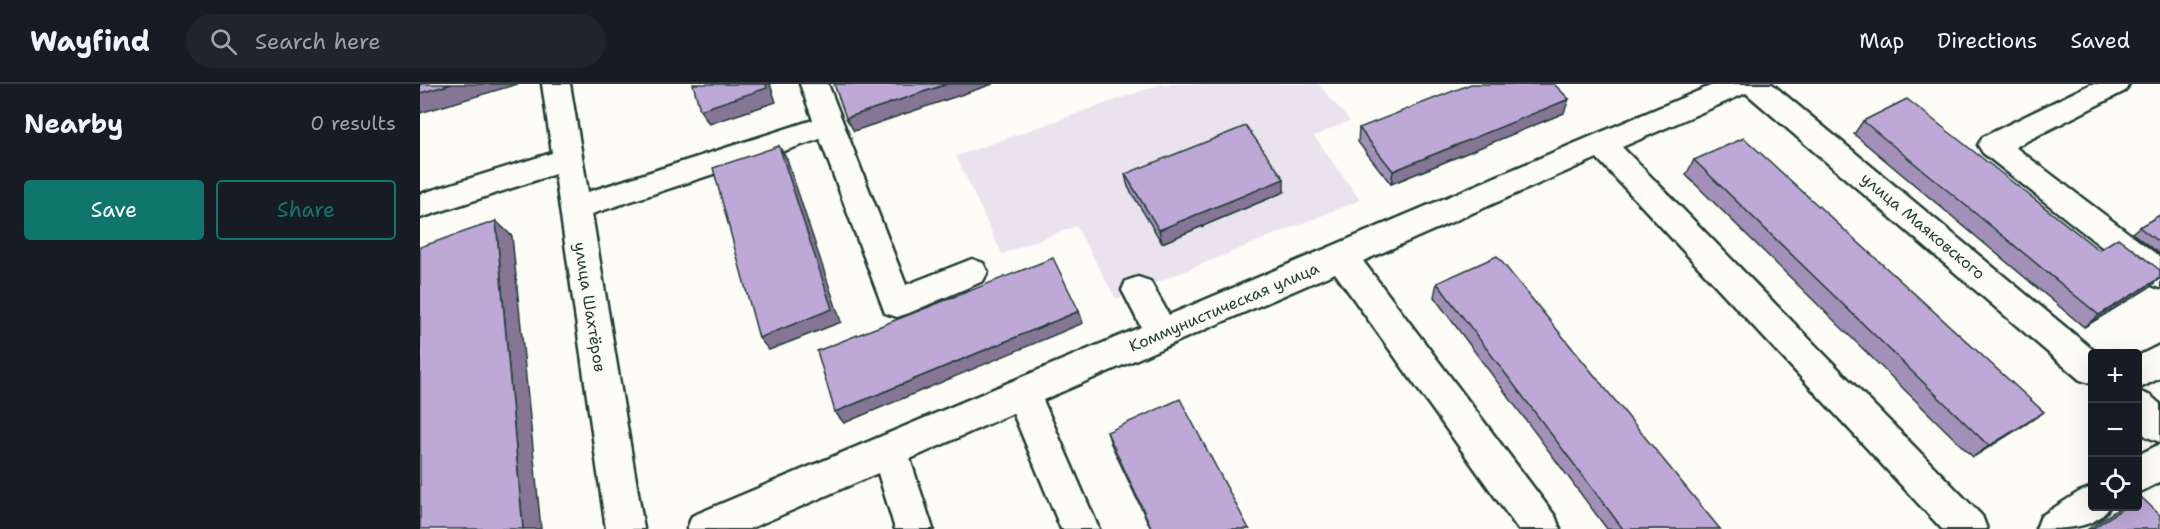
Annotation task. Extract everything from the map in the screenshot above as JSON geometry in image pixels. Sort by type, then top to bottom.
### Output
[{"type":"street","name":"улица Шахтёров","points":[[556,84],[625,529]]},
{"type":"street","points":[[814,84],[897,303],[972,272]]},
{"type":"street","name":"Коммунистическая улица","points":[[706,529],[1741,84]]},
{"type":"street","name":"улица Маяковского","points":[[1754,84],[2088,366]]},
{"type":"street","points":[[2115,84],[1993,145],[2160,275]]},
{"type":"street","points":[[575,208],[830,125]]},
{"type":"street","points":[[1602,145],[1968,529]]},
{"type":"street","points":[[420,206],[568,159]]},
{"type":"street","points":[[1342,256],[1541,529]]},
{"type":"street","points":[[1138,290],[1162,334]]},
{"type":"street","points":[[2142,371],[2160,360]]},
{"type":"street","points":[[1023,394],[1080,529]]},
{"type":"street","points":[[2142,410],[2160,426]]},
{"type":"street","points":[[889,451],[914,529]]},
{"type":"street","points":[[2142,473],[2160,461]]},
{"type":"street","points":[[2055,529],[2088,508]]},
{"type":"shaded area","points":[[1161,84],[1318,84],[1350,121],[1314,136],[1360,200],[1116,299],[1076,226],[1002,254],[956,156]]},
{"type":"building","points":[[420,84],[452,84],[420,93]]},
{"type":"building","points":[[693,84],[766,84],[767,88],[700,110]]},
{"type":"building","points":[[834,84],[947,84],[846,118]]},
{"type":"building","points":[[1471,84],[1554,84],[1569,99],[1393,171],[1359,128]]},
{"type":"building","points":[[1907,99],[2099,250],[2118,238],[2160,270],[2160,278],[2099,315],[1863,121]]},
{"type":"building","points":[[1246,126],[1284,179],[1159,230],[1125,174]]},
{"type":"building","points":[[1744,138],[2044,412],[1989,446],[1694,160]]},
{"type":"building","points":[[779,146],[832,309],[759,338],[713,168]]},
{"type":"building","points":[[2160,215],[2160,243],[2139,227]]},
{"type":"building","points":[[496,221],[523,529],[420,529],[420,247]]},
{"type":"building","points":[[1497,256],[1720,529],[1623,529],[1437,283]]},
{"type":"building","points":[[1053,258],[1079,311],[835,412],[817,351]]},
{"type":"building","points":[[1180,399],[1249,529],[1152,529],[1107,432]]},
{"type":"building","points":[[2142,498],[2160,515],[2160,529],[2092,529],[2119,511],[2142,511]]}]
